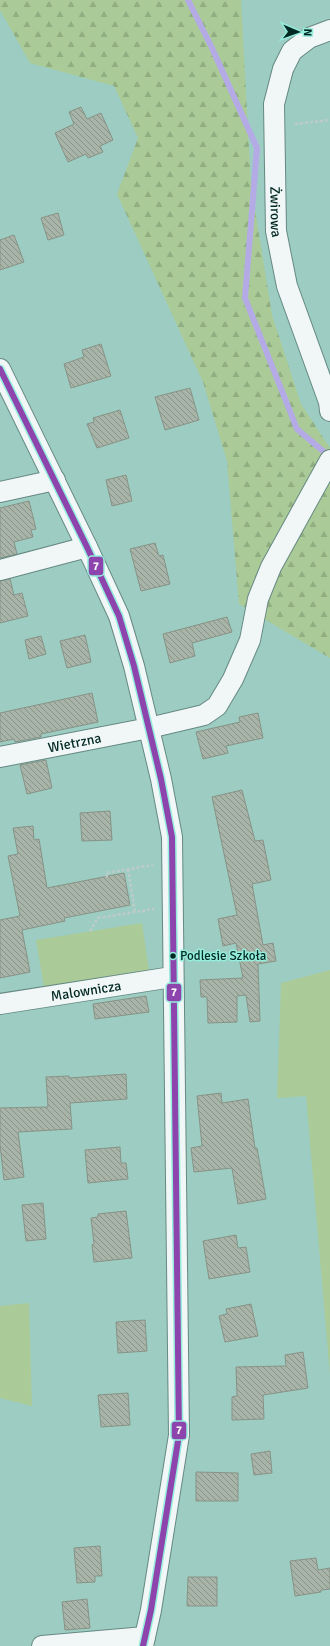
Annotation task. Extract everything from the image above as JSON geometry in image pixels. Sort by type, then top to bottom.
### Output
[{"type":"street","name":"Żwirowa","points":[[330,30],[309,38],[292,51],[283,69],[274,104],[276,232],[287,286],[329,402],[330,411]]},
{"type":"street","points":[[0,369],[55,480],[119,616],[134,666],[149,728],[161,779],[172,837],[172,978],[179,1435],[151,1610],[144,1641],[42,1646]]},
{"type":"street","name":"Wietrzna","points":[[0,756],[149,728],[204,715],[217,706],[233,679],[250,640],[258,599],[271,567],[328,464]]},
{"type":"street","points":[[0,492],[55,480]]},
{"type":"street","points":[[0,570],[87,547]]},
{"type":"street","name":"Malownicza","points":[[0,1004],[172,978]]},
{"type":"path","points":[[274,126],[330,120]]},
{"type":"path","points":[[107,877],[106,873],[172,862]]},
{"type":"path","points":[[128,869],[135,912]]},
{"type":"path","points":[[90,931],[98,918],[172,906]]},
{"type":"green space","points":[[0,0],[241,0],[251,184],[272,315],[301,404],[330,448],[330,658],[239,604],[227,461],[203,382],[117,194],[138,138],[114,86],[30,63],[0,10]]},
{"type":"green space","points":[[142,923],[149,970],[44,987],[36,940]]},
{"type":"green space","points":[[330,970],[330,1375],[306,1096],[277,1098],[281,983]]},
{"type":"green space","points":[[29,1303],[32,1406],[0,1398],[0,1306]]},
{"type":"building","points":[[81,107],[87,119],[101,113],[113,140],[100,146],[103,152],[88,158],[86,154],[68,162],[55,133],[74,124],[69,112]]},
{"type":"building","points":[[58,213],[64,235],[48,240],[41,218]]},
{"type":"building","points":[[14,235],[24,262],[0,270],[0,240]]},
{"type":"building","points":[[101,344],[111,376],[71,388],[64,364],[84,357],[82,350]]},
{"type":"building","points":[[190,388],[199,420],[165,430],[155,397]]},
{"type":"building","points":[[120,410],[129,438],[97,448],[87,424],[94,422],[93,418]]},
{"type":"building","points":[[126,475],[132,501],[112,506],[106,480]]},
{"type":"building","points":[[29,501],[36,529],[31,530],[33,537],[14,542],[17,554],[0,558],[0,508]]},
{"type":"building","points":[[155,543],[159,556],[163,555],[170,584],[141,591],[130,549]]},
{"type":"building","points":[[10,579],[14,595],[22,593],[28,616],[0,623],[0,581]]},
{"type":"building","points":[[227,617],[232,632],[192,643],[195,656],[170,663],[163,634]]},
{"type":"building","points":[[85,635],[91,662],[67,668],[60,641]]},
{"type":"building","points":[[41,636],[46,654],[29,659],[25,640]]},
{"type":"building","points":[[92,693],[98,722],[41,734],[41,737],[15,742],[14,739],[0,742],[0,713]]},
{"type":"building","points":[[258,713],[263,738],[226,746],[228,753],[203,759],[196,732],[240,722],[239,717]]},
{"type":"building","points":[[46,760],[52,788],[27,794],[20,765]]},
{"type":"building","points":[[242,790],[255,841],[263,840],[271,880],[252,884],[263,945],[273,943],[276,961],[258,964],[260,1021],[250,1022],[246,995],[237,996],[237,1022],[208,1023],[207,997],[201,997],[200,980],[243,978],[236,943],[223,946],[218,919],[237,915],[212,797]]},
{"type":"building","points":[[110,811],[112,840],[82,841],[80,813]]},
{"type":"building","points":[[33,826],[34,840],[39,839],[47,888],[124,873],[130,905],[64,918],[65,921],[22,930],[30,972],[0,978],[0,920],[20,916],[8,856],[18,854],[13,828]]},
{"type":"building","points":[[146,996],[149,1012],[95,1019],[93,1004]]},
{"type":"building","points":[[126,1074],[127,1099],[70,1103],[72,1129],[18,1132],[24,1177],[4,1180],[0,1145],[0,1108],[48,1107],[46,1077],[69,1076],[69,1078]]},
{"type":"building","points":[[221,1093],[222,1103],[248,1099],[255,1148],[257,1148],[266,1199],[238,1204],[232,1168],[194,1172],[191,1148],[202,1146],[197,1096]]},
{"type":"building","points":[[120,1147],[121,1163],[126,1163],[128,1179],[88,1183],[85,1150]]},
{"type":"building","points":[[43,1203],[46,1239],[26,1241],[22,1205]]},
{"type":"building","points":[[126,1211],[132,1258],[94,1262],[92,1245],[94,1244],[91,1218],[98,1217],[98,1214]]},
{"type":"building","points":[[236,1235],[238,1248],[246,1247],[250,1272],[209,1279],[203,1241]]},
{"type":"building","points":[[251,1304],[258,1336],[225,1342],[219,1316],[227,1314],[226,1309]]},
{"type":"building","points":[[145,1320],[147,1351],[118,1353],[116,1322]]},
{"type":"building","points":[[303,1352],[308,1388],[263,1395],[264,1419],[232,1420],[232,1397],[237,1396],[236,1367],[286,1366],[285,1355]]},
{"type":"building","points":[[128,1393],[130,1425],[101,1427],[98,1395]]},
{"type":"building","points":[[270,1451],[272,1473],[254,1475],[251,1454]]},
{"type":"building","points":[[196,1472],[238,1473],[238,1501],[196,1501]]},
{"type":"building","points":[[100,1546],[102,1576],[95,1576],[95,1582],[77,1583],[74,1548]]},
{"type":"building","points":[[316,1558],[318,1570],[330,1568],[330,1589],[295,1596],[290,1561]]},
{"type":"building","points":[[188,1577],[217,1577],[217,1606],[187,1606]]},
{"type":"building","points":[[87,1599],[90,1628],[65,1630],[62,1602]]},
{"type":"waterway","points":[[188,0],[212,48],[257,148],[245,298],[297,429],[330,457]]},
{"type":"transit line","name":"7","points":[[0,369],[119,616],[134,666],[161,779],[172,837],[179,1435],[151,1610],[143,1646]]},
{"type":"place","name":"Podlesie Szkoła","points":[[173,956]]}]
